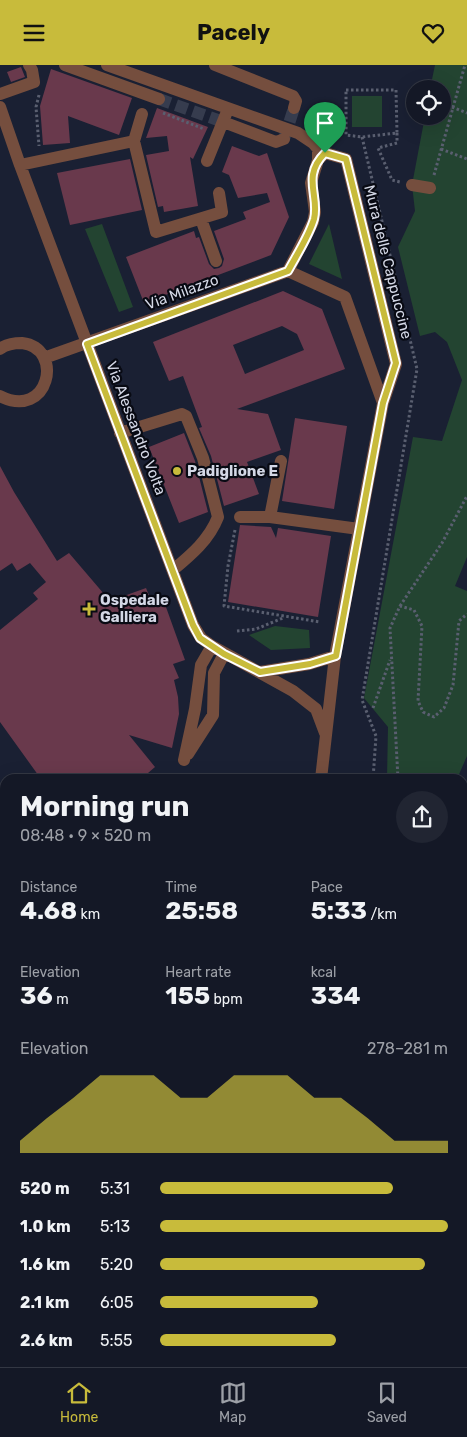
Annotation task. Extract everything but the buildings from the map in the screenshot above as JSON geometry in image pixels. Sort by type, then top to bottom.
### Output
[{"type":"street","points":[[0,94],[34,82],[29,65]]},
{"type":"street","points":[[65,65],[158,105]]},
{"type":"street","points":[[107,65],[298,133],[313,143],[318,149],[318,160],[311,183],[315,212],[313,221],[288,271],[345,297],[383,403]]},
{"type":"street","points":[[215,65],[293,96],[296,101],[294,108]]},
{"type":"street","name":"Via Alessandro Volta","points":[[0,107],[20,165],[193,625],[200,638],[224,654],[293,691]]},
{"type":"street","points":[[208,161],[228,109]]},
{"type":"street","points":[[142,114],[134,141],[156,232],[222,212],[219,193]]},
{"type":"street","points":[[226,123],[276,142],[284,139]]},
{"type":"street","points":[[20,165],[134,141]]},
{"type":"street","name":"Mura delle Cappuccine","points":[[318,160],[325,153],[346,159],[396,363],[383,403],[359,529],[336,656],[321,774]]},
{"type":"street","points":[[412,185],[430,189]]},
{"type":"street","points":[[201,219],[216,261]]},
{"type":"street","name":"Via Milazzo","points":[[44,358],[288,271]]},
{"type":"street","points":[[0,349],[15,343],[27,344],[37,349],[44,358],[48,369],[47,381],[41,391],[32,398],[21,402],[10,401],[0,396]]},
{"type":"street","points":[[120,433],[182,414],[186,416],[203,458],[218,517],[214,526],[195,551],[173,570]]},
{"type":"street","points":[[270,517],[281,461]]},
{"type":"street","points":[[240,517],[270,517],[359,529]]},
{"type":"street","points":[[212,646],[201,665],[195,709],[184,760],[213,715],[214,673],[224,654]]},
{"type":"street","points":[[260,672],[310,664],[336,656]]},
{"type":"street","name":"Mura delle Cappuccine","points":[[293,691],[316,709],[325,733]]},
{"type":"path","points":[[430,189],[465,67]]},
{"type":"path","points":[[40,87],[36,107],[40,146]]},
{"type":"path","points":[[397,133],[362,137],[346,135],[346,89],[396,90],[397,133],[397,143],[378,148],[392,180],[412,185]]},
{"type":"path","points":[[158,105],[206,129]]},
{"type":"path","points":[[452,107],[467,113]]},
{"type":"path","points":[[441,149],[467,159]]},
{"type":"path","points":[[398,774],[390,628],[400,607],[442,543],[467,496]]},
{"type":"path","points":[[240,517],[237,521],[228,566],[224,606],[320,622]]},
{"type":"path","points":[[400,607],[414,611],[422,626],[418,701],[422,712],[434,717],[444,708],[453,685],[458,621],[467,614]]},
{"type":"path","points":[[236,631],[256,629],[285,617]]},
{"type":"path","points":[[373,708],[391,657]]},
{"type":"green space","points":[[435,65],[467,65],[467,557],[455,586],[467,591],[467,756],[459,774],[387,774],[388,727],[364,698],[413,437],[442,441],[462,380],[447,342],[435,332],[420,336],[398,247],[415,211],[412,185],[423,125],[451,125],[451,80],[432,80]]},
{"type":"green space","points":[[352,96],[382,96],[382,127],[352,127]]},
{"type":"green space","points":[[102,224],[133,307],[119,312],[85,229]]},
{"type":"green space","points":[[329,224],[342,279],[309,264]]},
{"type":"green space","points":[[275,626],[309,630],[310,648],[271,650],[249,635]]},
{"type":"tunnel","points":[[159,99],[226,123]]},
{"type":"tunnel","points":[[284,139],[294,108]]},
{"type":"place","name":"Padiglione E","points":[[177,471]]},
{"type":"place","name":"Ospedale Galliera","points":[[89,609]]},
{"type":"route","points":[[325,153],[346,159],[396,363],[383,403],[336,656],[310,664],[260,672],[224,654],[200,638],[193,625],[87,344],[288,271],[313,221],[315,212],[311,183],[318,160],[325,153]]}]
